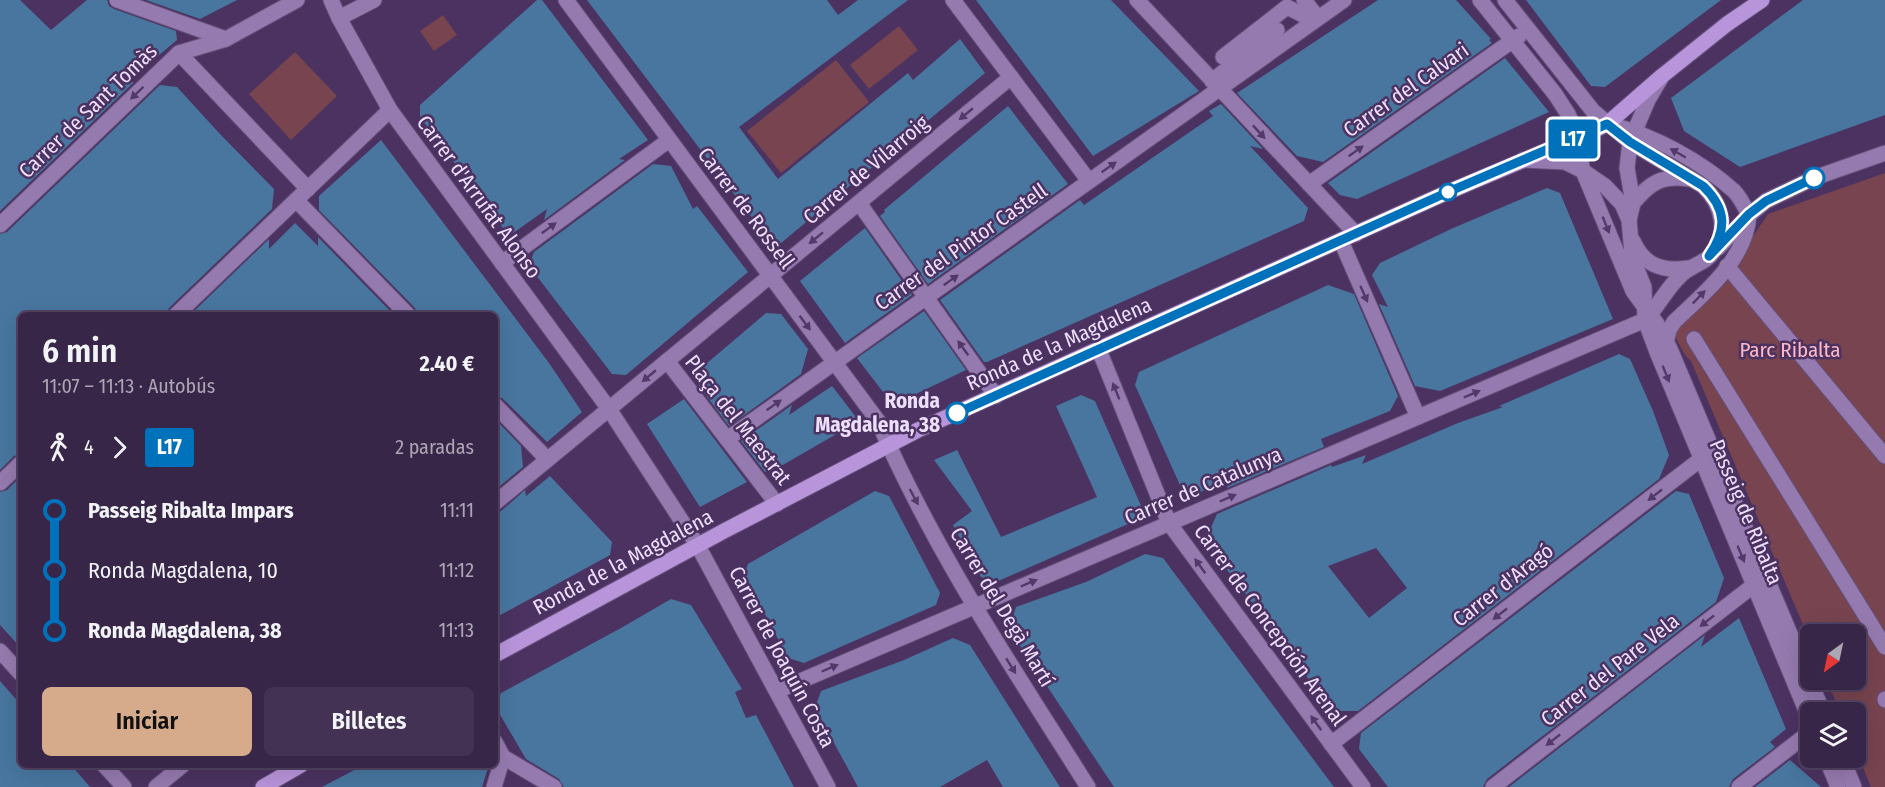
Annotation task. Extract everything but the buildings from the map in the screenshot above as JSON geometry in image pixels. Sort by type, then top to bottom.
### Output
[{"type":"main road","name":"Ronda de la Magdalena","points":[[498,653],[888,444],[1607,124],[1727,24],[1762,0]]},
{"type":"main road","points":[[264,787],[296,768]]},
{"type":"street","points":[[117,0],[226,39]]},
{"type":"street","points":[[297,0],[226,39],[179,53],[308,189]]},
{"type":"street","name":"Carrer d'Arrufat Alonso","points":[[331,0],[390,110],[609,409]]},
{"type":"street","points":[[339,18],[374,0]]},
{"type":"street","name":"Carrer de Rossell","points":[[566,0],[878,421],[888,444]]},
{"type":"street","points":[[953,0],[1089,181]]},
{"type":"street","points":[[1137,0],[1356,234]]},
{"type":"street","points":[[1304,0],[1316,20]]},
{"type":"street","points":[[1215,85],[1344,0]]},
{"type":"street","points":[[1480,0],[1520,35],[1607,124],[1632,137],[1703,186],[1711,194],[1719,206],[1721,232],[1718,243],[1709,256]]},
{"type":"street","points":[[1491,0],[1520,35],[1572,123],[1583,171],[1633,291],[1647,315]]},
{"type":"street","points":[[1505,0],[1520,35]]},
{"type":"street","points":[[1223,57],[1287,7],[1316,20]]},
{"type":"street","points":[[1215,85],[1277,30]]},
{"type":"street","name":"Carrer del Calvari","points":[[1309,184],[1520,35]]},
{"type":"street","name":"Carrer de Sant Tomàs","points":[[0,225],[179,53]]},
{"type":"street","points":[[1647,315],[1644,287],[1634,261],[1630,236],[1629,220],[1633,203],[1627,168],[1632,137],[1648,100],[1662,76]]},
{"type":"street","name":"Carrer de Vilarroig","points":[[609,409],[1011,77]]},
{"type":"street","name":"Carrer del Pintor Castell","points":[[727,439],[1089,181],[1215,85]]},
{"type":"street","points":[[179,312],[390,110]]},
{"type":"street","points":[[1632,137],[1671,149],[1710,172],[1736,193],[1749,214],[1746,236],[1740,248],[1727,266],[1674,322],[1669,330],[1666,343]]},
{"type":"street","points":[[502,263],[669,140]]},
{"type":"street","points":[[1647,315],[1689,268],[1709,256],[1749,214],[1766,201],[1814,178],[1885,153]]},
{"type":"street","name":"Ronda de la Magdalena","points":[[1523,160],[1565,162],[1583,171],[1605,186],[1622,204],[1629,220]]},
{"type":"street","points":[[1633,203],[1646,188],[1654,183],[1665,179],[1692,180]]},
{"type":"street","points":[[296,200],[405,312]]},
{"type":"street","points":[[859,203],[996,396]]},
{"type":"street","points":[[1630,236],[1637,249],[1647,260],[1659,267],[1673,270],[1689,268]]},
{"type":"street","points":[[1341,241],[1418,417]]},
{"type":"street","points":[[1727,266],[1885,456]]},
{"type":"street","name":"Passeig de Ribalta","points":[[1647,315],[1657,324],[1670,349],[1818,702]]},
{"type":"street","name":"Passeig de Ribalta","points":[[1647,315],[1701,459],[1803,702]]},
{"type":"street","name":"Carrer de Catalunya","points":[[777,691],[1418,417],[1647,315]]},
{"type":"street","points":[[1694,339],[1885,647]]},
{"type":"street","name":"Carrer de Concepción Arenal","points":[[1099,350],[1169,523],[1363,787]]},
{"type":"street","name":"Plaça del Maestrat","points":[[667,361],[777,504]]},
{"type":"street","points":[[498,408],[547,459]]},
{"type":"street","points":[[498,500],[609,409],[698,546]]},
{"type":"street","name":"Carrer del Degà Martí","points":[[888,444],[974,607],[1088,787]]},
{"type":"street","name":"Carrer d'Aragó","points":[[1331,744],[1701,459]]},
{"type":"street","points":[[0,483],[18,466]]},
{"type":"street","name":"Carrer de Joaquín Costa","points":[[698,546],[828,787]]},
{"type":"street","name":"Carrer del Pare Vela","points":[[1493,787],[1754,585]]},
{"type":"street","points":[[0,651],[18,671]]},
{"type":"street","points":[[1739,787],[1800,740]]},
{"type":"street","points":[[498,748],[503,757],[554,787]]},
{"type":"street","points":[[494,787],[503,757]]},
{"type":"street","points":[[107,768],[124,787]]},
{"type":"street","points":[[156,787],[179,768]]},
{"type":"street","points":[[1830,768],[1838,787]]},
{"type":"street","points":[[1846,768],[1854,787]]},
{"type":"green space","points":[[443,15],[457,35],[434,51],[420,31]]},
{"type":"green space","points":[[899,26],[918,50],[869,89],[850,65]]},
{"type":"green space","points":[[295,52],[337,96],[291,140],[249,94]]},
{"type":"green space","points":[[836,60],[869,102],[781,173],[747,131]]},
{"type":"green space","name":"Parc Ribalta","points":[[1885,173],[1885,787],[1871,787],[1863,768],[1866,768],[1866,702],[1836,702],[1831,690],[1866,690],[1866,624],[1803,624],[1691,361],[1674,335],[1722,283],[1768,214]]},
{"type":"bus line","name":"L17","points":[[957,413],[1448,192],[1607,124],[1630,142],[1703,186],[1711,194],[1719,206],[1722,222],[1718,243],[1709,256],[1749,214],[1766,201],[1814,178]]},
{"type":"place","name":"Ronda Magdalena, 38","points":[[957,413]]}]
